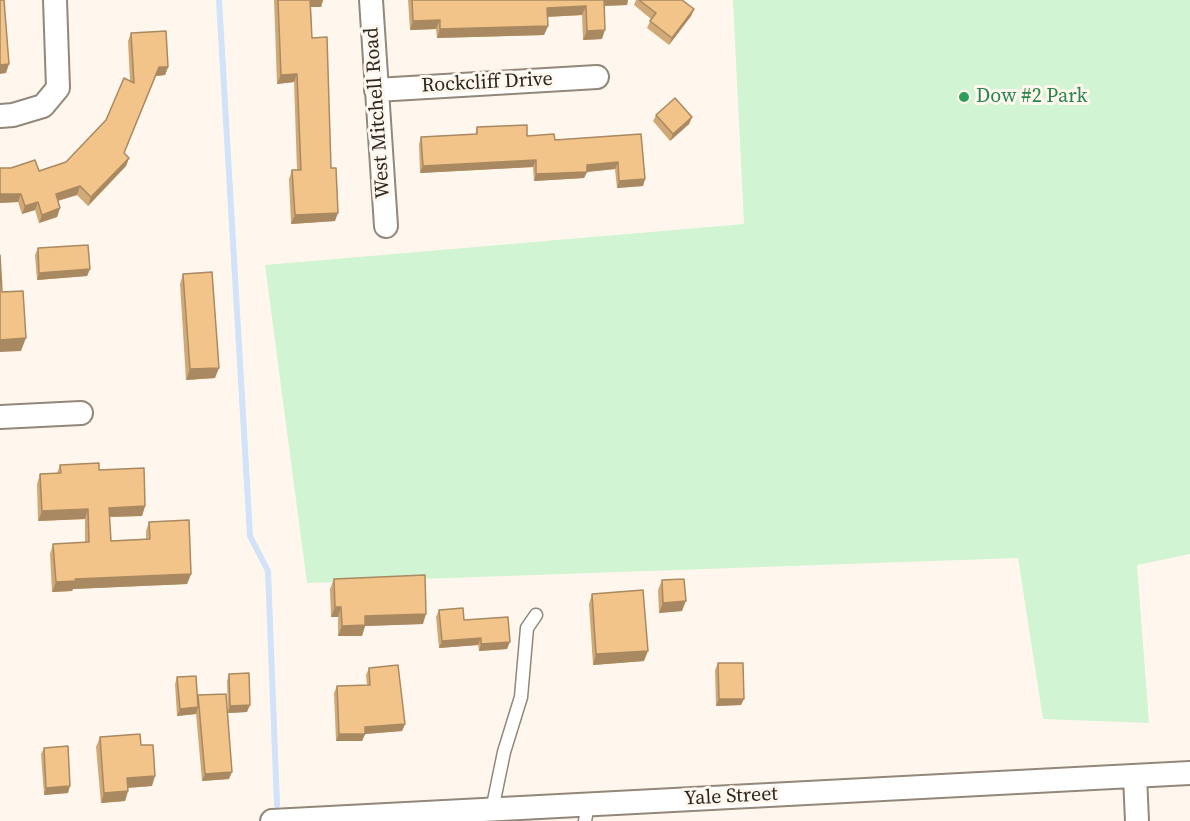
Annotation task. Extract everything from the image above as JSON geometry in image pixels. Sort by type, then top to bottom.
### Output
[{"type":"street","points":[[0,116],[13,115],[43,106],[58,88],[56,0]]},
{"type":"street","name":"West Mitchell Road","points":[[371,0],[386,226]]},
{"type":"street","name":"Rockcliff Drive","points":[[376,90],[597,77]]},
{"type":"street","points":[[0,417],[81,413]]},
{"type":"street","name":"Yale Street","points":[[272,821],[425,817],[492,810],[587,813],[1190,773]]},
{"type":"street","points":[[1135,776],[1137,821]]},
{"type":"lane","points":[[492,810],[504,752],[521,697],[527,628],[536,615]]},
{"type":"green space","points":[[733,0],[1190,0],[1190,554],[1137,565],[1149,723],[1043,719],[1018,558],[307,583],[265,265],[744,224]]},
{"type":"building","points":[[0,0],[4,0],[9,64],[0,65]]},
{"type":"building","points":[[278,0],[310,0],[312,38],[327,37],[331,168],[336,168],[338,213],[295,215],[292,170],[301,170],[297,74],[281,75]]},
{"type":"building","points":[[412,0],[604,0],[605,30],[587,31],[586,6],[547,8],[548,26],[440,29],[440,20],[413,21]]},
{"type":"building","points":[[639,0],[682,0],[694,9],[672,38],[650,21],[656,13]]},
{"type":"building","points":[[166,31],[168,67],[159,67],[124,153],[129,158],[91,197],[80,186],[56,194],[60,208],[42,215],[38,202],[25,206],[21,194],[0,194],[0,168],[11,168],[35,160],[39,171],[66,162],[106,120],[124,78],[134,83],[131,33]]},
{"type":"building","points":[[675,98],[692,117],[673,134],[656,115]]},
{"type":"building","points":[[527,125],[527,136],[554,134],[555,140],[641,134],[645,179],[619,181],[618,162],[587,165],[587,172],[536,174],[536,160],[423,166],[421,137],[477,134],[477,127]]},
{"type":"building","points":[[88,245],[90,269],[39,273],[38,248]]},
{"type":"building","points":[[0,255],[2,292],[23,291],[26,338],[0,340]]},
{"type":"building","points":[[212,272],[219,368],[190,369],[183,274]]},
{"type":"building","points":[[99,463],[99,470],[144,468],[145,506],[109,508],[111,541],[150,539],[149,522],[189,520],[191,574],[75,579],[76,581],[56,582],[53,544],[89,542],[88,509],[42,511],[40,474],[61,473],[60,465]]},
{"type":"building","points":[[425,575],[426,614],[365,616],[365,625],[342,626],[341,607],[335,607],[334,579]]},
{"type":"building","points":[[684,579],[686,601],[663,603],[662,580]]},
{"type":"building","points":[[643,590],[648,651],[596,654],[592,594]]},
{"type":"building","points":[[463,608],[464,620],[508,617],[510,642],[481,644],[481,638],[442,641],[439,610]]},
{"type":"building","points":[[718,663],[743,663],[744,699],[719,699]]},
{"type":"building","points":[[398,665],[405,724],[365,727],[365,734],[339,734],[337,686],[370,685],[369,668]]},
{"type":"building","points":[[249,673],[250,705],[230,706],[229,674]]},
{"type":"building","points":[[196,676],[198,707],[180,709],[177,677]]},
{"type":"building","points":[[226,694],[232,772],[205,774],[198,695]]},
{"type":"building","points":[[140,734],[141,745],[153,745],[155,776],[127,778],[128,791],[104,793],[100,737]]},
{"type":"building","points":[[68,746],[70,786],[46,788],[44,748]]},
{"type":"waterway","points":[[219,0],[250,536],[268,571],[277,805]]},
{"type":"place","name":"Dow #2 Park","points":[[964,97]]}]
